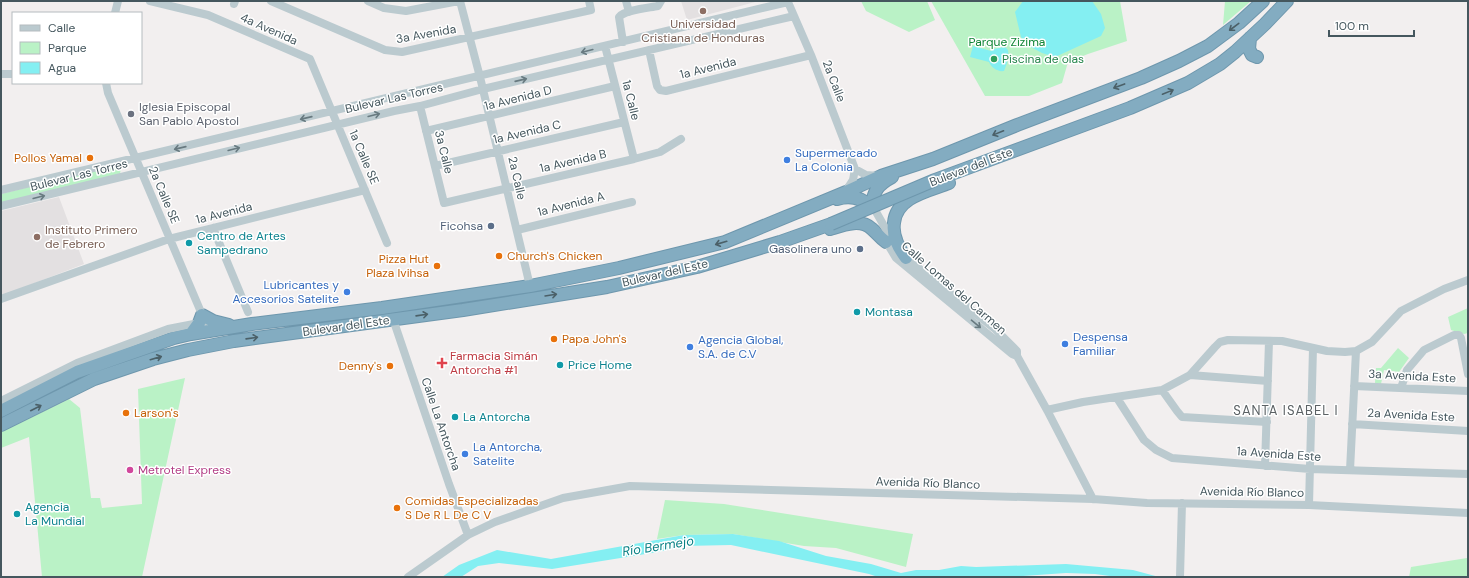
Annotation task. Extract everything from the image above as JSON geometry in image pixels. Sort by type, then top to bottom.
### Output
[{"type":"highway","name":"Bulevar del Este","points":[[1,411],[77,372],[160,342],[191,334],[203,323],[237,326],[382,308],[530,286],[639,264],[725,242],[846,192],[879,181],[1017,125],[1141,78],[1208,46],[1239,23],[1263,1]]},
{"type":"highway","name":"Bulevar del Este","points":[[1,425],[94,379],[153,359],[188,350],[234,341],[463,310],[607,287],[697,266],[780,242],[831,224],[935,180],[1130,108],[1188,83],[1220,64],[1250,38],[1287,1]]},
{"type":"highway","points":[[1250,38],[1249,49],[1252,55],[1258,57]]},
{"type":"highway","points":[[906,258],[898,247],[894,232],[896,214],[900,207],[908,200],[925,192],[1087,130],[1130,108]]},
{"type":"highway","points":[[879,181],[877,195],[882,204],[889,208],[900,207]]},
{"type":"highway","points":[[741,235],[769,227],[843,198],[860,199],[871,207],[879,181]]},
{"type":"highway","points":[[607,287],[641,283],[708,267],[771,249],[818,232],[850,223],[868,225],[886,242]]},
{"type":"highway","points":[[203,323],[213,321],[237,326]]},
{"type":"street","points":[[115,12],[118,1]]},
{"type":"street","name":"4a Avenida","points":[[150,1],[208,15],[310,59]]},
{"type":"street","name":"3a Avenida","points":[[271,1],[385,50],[394,52],[402,52],[470,38],[591,10],[589,1]]},
{"type":"street","points":[[368,1],[384,8],[401,11],[433,4],[460,1]]},
{"type":"street","name":"2a Calle","points":[[460,1],[483,88],[530,286]]},
{"type":"street","points":[[626,1],[629,12]]},
{"type":"street","points":[[623,42],[619,17],[621,14],[658,6],[661,1]]},
{"type":"street","name":"2a Calle","points":[[788,2],[807,56],[855,169]]},
{"type":"street","name":"Bulevar Las Torres","points":[[1,190],[480,77],[788,2]]},
{"type":"street","name":"Bulevar Las Torres","points":[[1,206],[337,124],[420,106],[483,88],[794,16]]},
{"type":"street","name":"1a Calle","points":[[605,46],[634,159]]},
{"type":"street","name":"1a Avenida","points":[[649,50],[657,86],[660,90],[666,91],[807,56]]},
{"type":"street","name":"1a Calle SE","points":[[310,59],[387,243]]},
{"type":"street","points":[[1,74],[12,74]]},
{"type":"street","name":"2a Calle SE","points":[[106,84],[108,93],[203,323]]},
{"type":"street","name":"1a Avenida D","points":[[426,131],[490,117],[615,86]]},
{"type":"street","name":"3a Calle","points":[[420,106],[444,204]]},
{"type":"street","name":"1a Avenida C","points":[[435,166],[624,122]]},
{"type":"street","name":"1a Avenida B","points":[[444,204],[660,152],[681,139]]},
{"type":"street","points":[[846,192],[853,180],[855,169],[879,181]]},
{"type":"street","name":"1a Avenida","points":[[1,299],[169,239],[365,190]]},
{"type":"street","name":"1a Avenida A","points":[[517,230],[632,202]]},
{"type":"street","name":"Calle Lomas del Carmen","points":[[871,207],[886,242],[896,258],[1012,354],[1017,356]]},
{"type":"street","name":"Calle Lomas del Carmen","points":[[871,207],[875,210],[900,253],[994,328],[1016,351],[1017,356],[1093,499]]},
{"type":"street","points":[[213,228],[248,312]]},
{"type":"street","points":[[1047,410],[1083,402],[1162,390],[1190,375],[1220,342],[1228,340],[1287,342],[1327,351],[1356,351],[1372,342],[1401,311],[1444,288],[1468,280]]},
{"type":"street","name":"Calle La Antorcha","points":[[393,319],[449,484],[468,535]]},
{"type":"street","points":[[1,401],[77,363],[168,329],[203,323]]},
{"type":"street","points":[[1401,388],[1407,370],[1424,350],[1454,334],[1461,338],[1468,374]]},
{"type":"street","points":[[1265,466],[1269,341]]},
{"type":"street","points":[[1309,505],[1312,348]]},
{"type":"street","points":[[1350,470],[1356,351]]},
{"type":"street","points":[[1190,375],[1268,381]]},
{"type":"street","name":"3a Avenida Este","points":[[1354,386],[1468,391]]},
{"type":"street","points":[[1162,390],[1182,417],[1267,422]]},
{"type":"street","name":"1a Avenida Este","points":[[1117,398],[1144,440],[1156,450],[1172,458],[1310,469],[1468,474]]},
{"type":"street","name":"2a Avenida Este","points":[[1352,424],[1468,431]]},
{"type":"street","name":"Avenida Río Blanco","points":[[408,577],[468,535],[495,522],[563,498],[630,486],[1093,499],[1182,503],[1309,505],[1468,513]]},
{"type":"street","points":[[1180,577],[1182,503]]},
{"type":"shaded area","name":"Universidad Cristiana de Honduras","points":[[681,1],[759,1],[687,20]]},
{"type":"shaded area","name":"Instituto Primero de Febrero","points":[[59,197],[84,264],[1,296],[1,211]]},
{"type":"green space","points":[[861,1],[927,1],[935,20],[909,32],[866,11]]},
{"type":"green space","name":"Parque Zizima","points":[[931,1],[1120,1],[1127,41],[1068,62],[1062,83],[1029,96],[985,96]]},
{"type":"green space","points":[[1225,1],[1251,1],[1223,25]]},
{"type":"green space","points":[[117,165],[121,168],[120,174],[1,203],[1,194]]},
{"type":"green space","points":[[1468,308],[1468,333],[1464,334],[1451,330],[1448,317]]},
{"type":"green space","points":[[1398,348],[1409,358],[1399,372],[1384,370],[1381,384],[1375,383],[1376,368],[1381,368]]},
{"type":"green space","points":[[185,378],[142,577],[42,577],[29,437],[1,448],[1,432],[69,399],[80,408],[91,498],[100,498],[102,508],[142,504],[138,389]]},
{"type":"green space","points":[[665,500],[724,504],[913,534],[906,567],[836,548],[804,546],[733,534],[684,535],[657,539]]},
{"type":"green space","points":[[1467,539],[1468,577],[1409,577],[1411,567],[1467,558]]},
{"type":"water","points":[[1023,1],[1092,1],[1101,14],[1105,28],[1101,36],[1055,57],[1042,53],[1029,46],[1021,37],[1015,12]]},
{"type":"water","name":"Piscina de olas","points":[[973,46],[991,51],[1005,47],[1008,50],[1008,56],[1004,71],[995,69],[989,62],[970,57]]},
{"type":"water","name":"Río Bermejo","points":[[733,534],[779,541],[826,556],[871,564],[901,573],[916,570],[939,570],[961,566],[976,567],[1066,564],[1133,570],[1159,577],[1117,577],[1095,574],[1066,573],[1008,577],[878,577],[731,545],[684,546],[658,552],[552,569],[499,563],[478,566],[461,577],[442,577],[459,565],[497,550],[551,559],[684,535]]},
{"type":"place","name":"Universidad Cristiana de Honduras","points":[[703,11]]},
{"type":"place","name":"Piscina de olas","points":[[994,59]]},
{"type":"place","name":"Iglesia Episcopal San Pablo Apostol","points":[[131,114]]},
{"type":"place","name":"Pollos Yamal","points":[[90,158]]},
{"type":"place","name":"Supermercado La Colonia","points":[[787,160]]},
{"type":"place","name":"Ficohsa","points":[[491,226]]},
{"type":"place","name":"Instituto Primero de Febrero","points":[[37,237]]},
{"type":"place","name":"Centro de Artes Sampedrano","points":[[189,243]]},
{"type":"place","name":"Gasolinera uno","points":[[860,249]]},
{"type":"place","name":"Church's Chicken","points":[[499,256]]},
{"type":"place","name":"Pizza Hut Plaza Ivihsa","points":[[437,266]]},
{"type":"place","name":"Lubricantes y Accesorios Satelite","points":[[347,292]]},
{"type":"place","name":"Montasa","points":[[857,312]]},
{"type":"place","name":"Papa John's","points":[[554,339]]},
{"type":"place","name":"Despensa Familiar","points":[[1065,344]]},
{"type":"place","name":"Agencia Global, S.A. de C.V","points":[[690,347]]},
{"type":"place","name":"Farmacia Simán Antorcha #1","points":[[442,363]]},
{"type":"place","name":"Price Home","points":[[560,365]]},
{"type":"place","name":"Denny's","points":[[390,366]]},
{"type":"place","name":"Larson's","points":[[126,413]]},
{"type":"place","name":"La Antorcha","points":[[455,417]]},
{"type":"place","name":"La Antorcha, Satelite","points":[[465,454]]},
{"type":"place","name":"Metrotel Express","points":[[130,470]]},
{"type":"place","name":"Comidas Especializadas S De R L De C V","points":[[397,508]]},
{"type":"place","name":"Agencia La Mundial","points":[[17,514]]},
{"type":"district","name":"SANTA ISABEL I","points":[[1286,410]]}]
